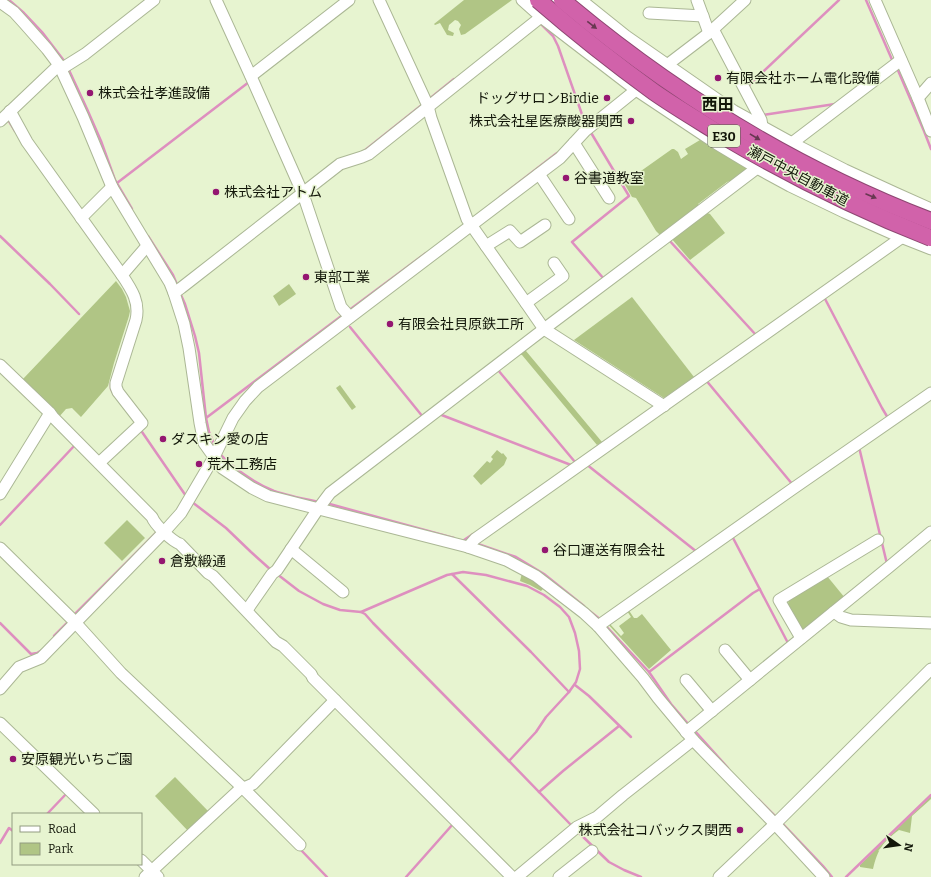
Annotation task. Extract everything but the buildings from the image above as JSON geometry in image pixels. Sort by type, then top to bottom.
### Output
[{"type":"highway","name":"瀬戸中央自動車道","points":[[538,0],[573,30],[654,92],[706,125],[758,156],[808,183],[857,207],[931,238]]},
{"type":"highway","name":"瀬戸中央自動車道","points":[[562,0],[663,79],[720,116],[766,143],[864,193],[931,221]]},
{"type":"street","points":[[99,463],[142,423],[116,388],[116,383],[138,313],[136,302],[132,290],[122,275],[27,142],[18,126],[5,116],[63,67],[85,54],[154,0]]},
{"type":"street","points":[[216,0],[252,78],[303,196],[341,307],[348,315]]},
{"type":"street","points":[[252,78],[349,0]]},
{"type":"street","points":[[379,0],[427,103],[431,118],[469,222],[544,326],[664,406]]},
{"type":"street","points":[[522,0],[541,17],[636,90],[717,144],[790,186],[844,212],[931,249]]},
{"type":"street","points":[[177,291],[303,196],[340,164],[369,154],[427,103],[541,17],[555,0]]},
{"type":"street","points":[[581,0],[626,36],[734,111],[845,170],[931,209]]},
{"type":"street","points":[[697,0],[703,16],[761,120],[762,126]]},
{"type":"street","points":[[0,688],[20,667],[41,658],[72,620],[164,532],[181,513],[214,457],[233,418],[245,401],[258,387],[348,315],[469,222],[560,158],[585,131],[711,31],[745,0]]},
{"type":"street","points":[[875,0],[931,131]]},
{"type":"street","points":[[0,2],[14,12],[63,67],[112,187],[147,246],[177,291],[189,348],[204,443],[222,468],[252,488],[268,496],[321,504],[471,544],[536,576],[574,605],[601,623],[658,698],[824,877]]},
{"type":"street","points":[[649,13],[703,16]]},
{"type":"street","points":[[246,610],[330,493],[544,326],[666,238],[901,60]]},
{"type":"street","points":[[918,98],[931,83]]},
{"type":"street","points":[[574,143],[609,198]]},
{"type":"street","points":[[539,174],[569,219]]},
{"type":"street","points":[[81,218],[112,187]]},
{"type":"street","points":[[486,246],[510,231],[520,242],[545,225]]},
{"type":"street","points":[[471,544],[822,293],[898,236]]},
{"type":"street","points":[[122,275],[147,246]]},
{"type":"street","points":[[526,303],[563,276],[554,263]]},
{"type":"street","points":[[0,364],[152,517],[153,521],[175,542],[180,544],[208,573],[213,576],[276,642],[283,646],[311,674],[333,701],[512,877]]},
{"type":"street","points":[[601,623],[931,393]]},
{"type":"street","points":[[0,494],[50,413]]},
{"type":"street","points":[[517,877],[574,828],[597,817],[712,711],[931,532]]},
{"type":"street","points":[[801,638],[779,600],[878,540]]},
{"type":"street","points":[[0,548],[72,620],[120,673],[300,845]]},
{"type":"street","points":[[291,549],[343,592]]},
{"type":"street","points":[[834,612],[841,617],[851,620],[931,623]]},
{"type":"street","points":[[725,650],[750,680]]},
{"type":"street","points":[[719,877],[931,669]]},
{"type":"street","points":[[686,680],[712,711]]},
{"type":"street","points":[[142,861],[151,874],[241,789],[253,784],[333,701]]},
{"type":"street","points":[[0,723],[93,813]]},
{"type":"street","points":[[559,877],[592,851]]},
{"type":"green space","points":[[464,0],[512,0],[465,34],[461,35],[459,29],[461,25],[455,20],[449,25],[448,30],[454,33],[453,36],[447,35],[440,23],[434,24]]},
{"type":"green space","points":[[700,140],[748,168],[698,204],[699,206],[660,235],[636,198],[632,197],[624,183],[672,149],[678,152],[681,159],[688,154],[685,149]]},
{"type":"green space","points":[[705,212],[710,214],[725,233],[690,260],[671,238]]},
{"type":"green space","points":[[116,281],[126,297],[130,311],[108,386],[81,417],[72,408],[66,409],[58,418],[53,410],[23,379]]},
{"type":"green space","points":[[289,284],[296,294],[279,306],[273,296]]},
{"type":"green space","points":[[632,297],[694,377],[664,398],[574,340]]},
{"type":"green space","points":[[525,348],[602,442],[597,445],[522,355],[518,354]]},
{"type":"green space","points":[[340,385],[356,407],[352,410],[336,388]]},
{"type":"green space","points":[[497,450],[502,454],[503,453],[507,458],[504,465],[481,485],[473,476],[487,461],[490,463],[493,459],[491,457]]},
{"type":"green space","points":[[127,520],[145,538],[122,561],[104,543]]},
{"type":"green space","points":[[522,573],[545,587],[541,591],[520,581]]},
{"type":"green space","points":[[827,576],[845,598],[805,631],[801,630],[788,604],[789,598]]},
{"type":"green space","points":[[628,609],[634,618],[637,618],[642,614],[671,650],[649,669],[607,623]],"holes":[[[627,611],[631,617],[619,626],[624,633],[621,636],[610,624]]]},
{"type":"green space","points":[[175,777],[209,812],[189,832],[155,796]]},
{"type":"green space","points":[[931,796],[931,799],[912,816],[910,833],[899,830],[888,839],[879,851],[873,869],[860,867],[860,865]]},
{"type":"waterway","points":[[9,0],[42,32],[65,62]]},
{"type":"waterway","points":[[747,87],[839,0]]},
{"type":"waterway","points":[[866,0],[893,62]]},
{"type":"waterway","points":[[540,23],[553,36],[558,46],[585,123]]},
{"type":"waterway","points":[[68,68],[101,141],[115,180],[132,209]]},
{"type":"waterway","points":[[897,68],[931,149]]},
{"type":"waterway","points":[[428,100],[454,79]]},
{"type":"waterway","points":[[117,183],[249,82]]},
{"type":"waterway","points":[[364,151],[423,104]]},
{"type":"waterway","points":[[763,115],[835,104]]},
{"type":"waterway","points":[[7,118],[15,131]]},
{"type":"waterway","points":[[590,131],[629,196],[572,242],[604,279]]},
{"type":"waterway","points":[[500,197],[557,153]]},
{"type":"waterway","points":[[0,236],[79,314]]},
{"type":"waterway","points":[[148,236],[173,275],[178,287]]},
{"type":"waterway","points":[[668,239],[756,335]]},
{"type":"waterway","points":[[348,311],[426,253]]},
{"type":"waterway","points":[[180,293],[185,304],[199,353],[206,418],[209,432],[214,444]]},
{"type":"waterway","points":[[823,295],[888,418]]},
{"type":"waterway","points":[[206,418],[344,314]]},
{"type":"waterway","points":[[350,327],[423,417]]},
{"type":"waterway","points":[[498,370],[575,462]]},
{"type":"waterway","points":[[705,379],[793,485]]},
{"type":"waterway","points":[[111,383],[111,389],[114,395]]},
{"type":"waterway","points":[[439,414],[571,465]]},
{"type":"waterway","points":[[140,429],[186,496]]},
{"type":"waterway","points":[[0,525],[75,445]]},
{"type":"waterway","points":[[859,447],[887,564]]},
{"type":"waterway","points":[[220,454],[231,465],[267,488],[319,502]]},
{"type":"waterway","points":[[586,464],[697,552]]},
{"type":"waterway","points":[[192,502],[226,528],[271,570]]},
{"type":"waterway","points":[[326,503],[454,538]]},
{"type":"waterway","points":[[73,616],[156,533]]},
{"type":"waterway","points":[[464,540],[473,534]]},
{"type":"waterway","points":[[732,536],[789,645]]},
{"type":"waterway","points":[[475,543],[516,557],[544,574],[584,606]]},
{"type":"waterway","points":[[361,612],[447,575],[463,572],[486,575],[527,586],[544,595],[560,607],[569,617],[575,633],[579,651],[580,669],[576,682],[546,717],[536,732],[509,761]]},
{"type":"waterway","points":[[277,574],[299,591],[323,604],[340,610],[361,612],[365,614],[572,826]]},
{"type":"waterway","points":[[452,574],[569,692]]},
{"type":"waterway","points":[[649,672],[760,589]]},
{"type":"waterway","points":[[587,609],[601,620]]},
{"type":"waterway","points":[[54,636],[69,621]]},
{"type":"waterway","points":[[0,623],[31,654],[42,650]]},
{"type":"waterway","points":[[605,625],[649,672],[671,704],[689,725]]},
{"type":"waterway","points":[[575,685],[589,696],[631,737]]},
{"type":"waterway","points":[[539,792],[619,726]]},
{"type":"waterway","points":[[694,730],[728,768]]},
{"type":"waterway","points":[[48,813],[67,793]]},
{"type":"waterway","points":[[846,877],[931,795]]},
{"type":"waterway","points":[[758,799],[776,817]]},
{"type":"waterway","points":[[782,823],[832,877]]},
{"type":"waterway","points":[[406,877],[453,824]]},
{"type":"waterway","points":[[0,843],[9,828],[12,830]]},
{"type":"waterway","points":[[577,831],[609,862],[641,877]]},
{"type":"waterway","points":[[300,849],[327,877]]},
{"type":"place","name":"有限会社ホーム電化設備","points":[[718,78]]},
{"type":"place","name":"株式会社孝進設備","points":[[90,93]]},
{"type":"place","name":"ドッグサロンBirdie","points":[[607,98]]},
{"type":"place","name":"株式会社星医療酸器関西","points":[[631,121]]},
{"type":"place","name":"谷書道教室","points":[[566,178]]},
{"type":"place","name":"株式会社アトム","points":[[216,192]]},
{"type":"place","name":"東部工業","points":[[306,277]]},
{"type":"place","name":"有限会社貝原鉄工所","points":[[390,324]]},
{"type":"place","name":"ダスキン愛の店","points":[[163,439]]},
{"type":"place","name":"荒木工務店","points":[[199,464]]},
{"type":"place","name":"谷口運送有限会社","points":[[545,550]]},
{"type":"place","name":"倉敷緞通","points":[[162,561]]},
{"type":"place","name":"安原観光いちご園","points":[[13,759]]},
{"type":"place","name":"株式会社コバックス関西","points":[[740,830]]},
{"type":"district","name":"西田","points":[[718,104]]}]
